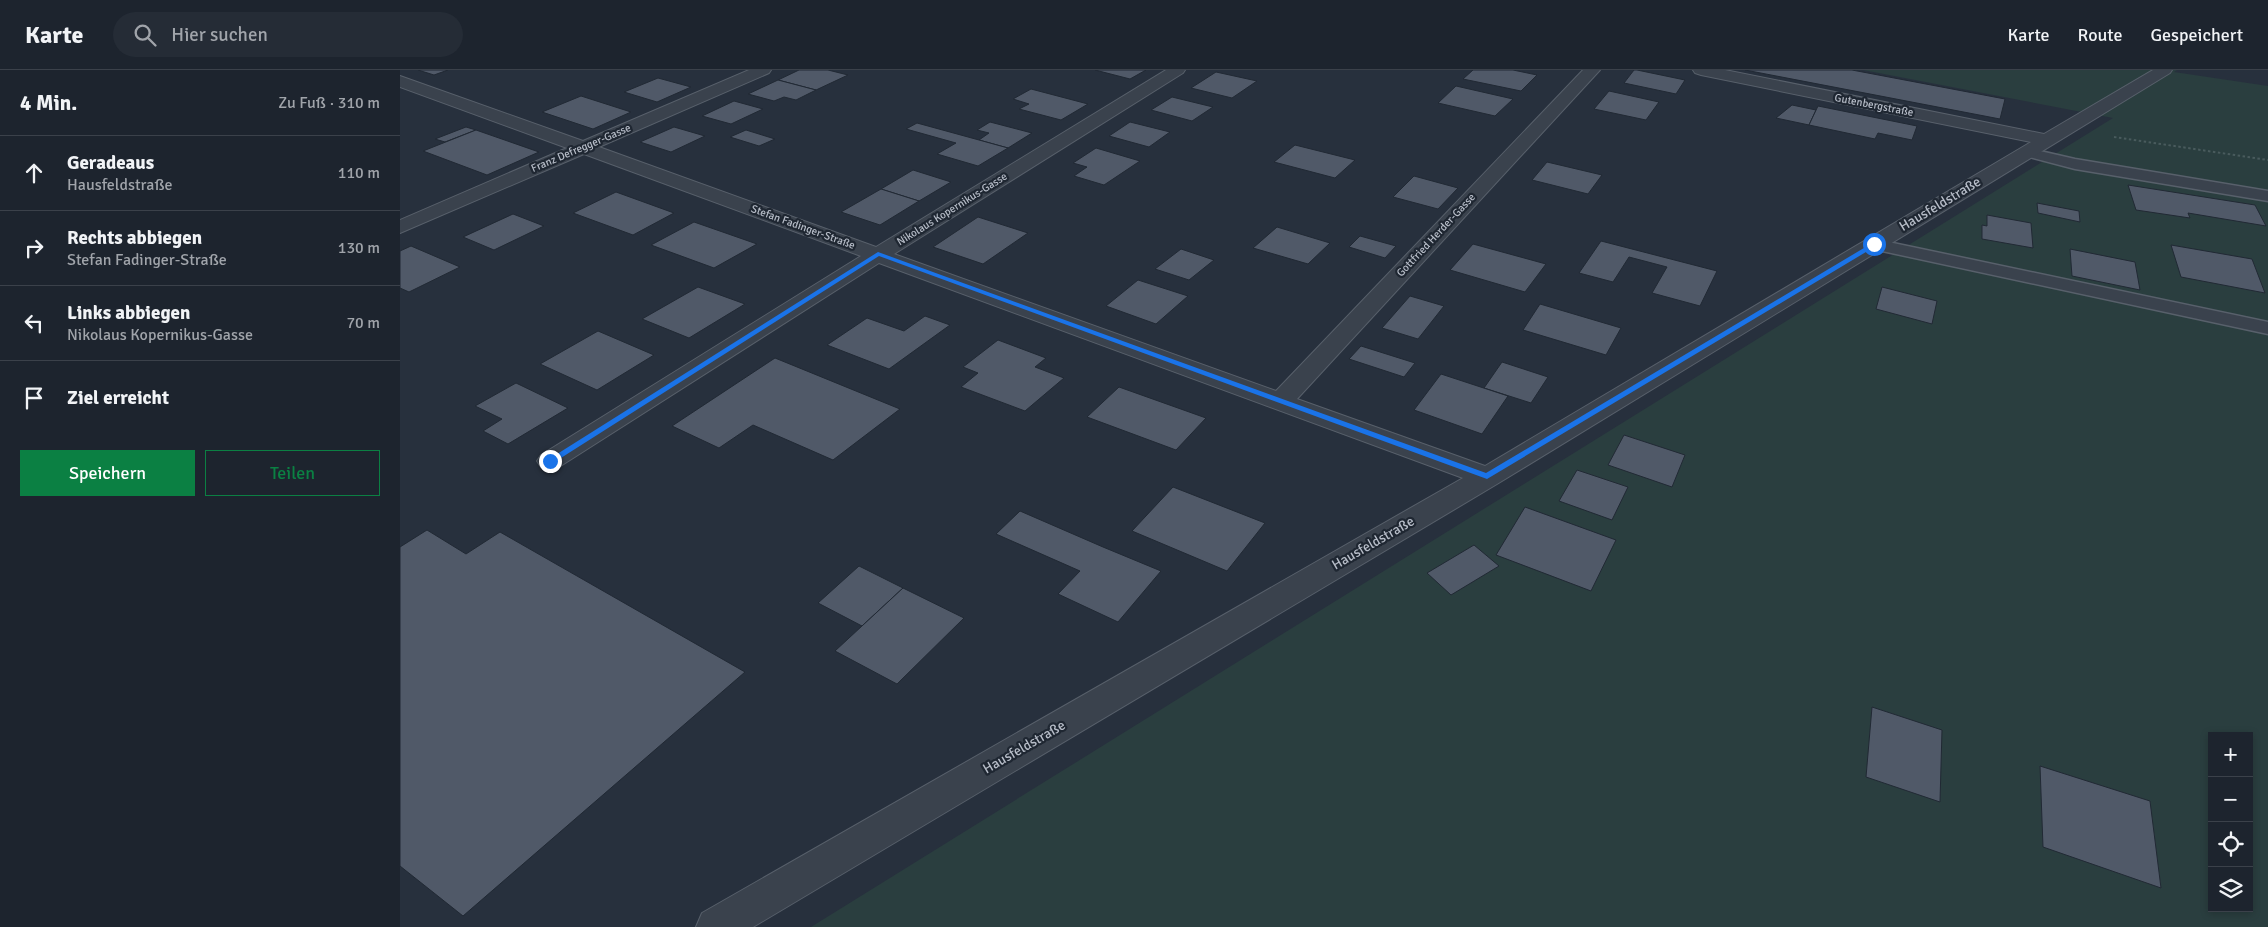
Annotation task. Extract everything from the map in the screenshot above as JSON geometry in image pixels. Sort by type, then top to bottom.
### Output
[{"type":"street","name":"Franz Defregger-Gasse","points":[[400,227],[763,70]]},
{"type":"street","name":"Nikolaus Kopernikus-Gasse","points":[[550,461],[878,254],[1176,70]]},
{"type":"street","name":"Gottfried Herder-Gasse","points":[[1281,401],[1592,70]]},
{"type":"street","name":"Gutenbergstraße","points":[[1701,70],[2046,140]]},
{"type":"street","name":"Hausfeldstraße","points":[[716,927],[1487,477],[2164,70]]},
{"type":"street","name":"Stefan Fadinger-Straße","points":[[400,81],[1487,477]]},
{"type":"lane","points":[[2046,140],[2075,164],[2268,196]]},
{"type":"lane","points":[[1874,244],[2268,328]]},
{"type":"path","points":[[2046,140],[2268,160]]},
{"type":"green space","points":[[1863,70],[2177,70],[2174,72],[2268,86],[2268,927],[811,927],[2113,118]]},
{"type":"building","points":[[418,70],[448,70],[434,75]]},
{"type":"building","points":[[799,70],[828,70],[848,75],[816,90],[778,80]]},
{"type":"building","points":[[1095,70],[1146,70],[1130,79]]},
{"type":"building","points":[[1473,70],[1513,70],[1537,75],[1521,91],[1463,79]]},
{"type":"building","points":[[1634,70],[1685,80],[1676,94],[1624,83]]},
{"type":"building","points":[[1745,70],[1852,70],[2005,99],[2000,119]]},
{"type":"building","points":[[1216,72],[1257,81],[1232,98],[1191,88]]},
{"type":"building","points":[[658,78],[691,87],[657,102],[624,92]]},
{"type":"building","points":[[778,80],[816,90],[796,100],[784,97],[774,101],[748,94]]},
{"type":"building","points":[[1456,86],[1513,99],[1495,116],[1438,103]]},
{"type":"building","points":[[1031,89],[1088,104],[1061,120],[1019,109],[1029,104],[1013,99]]},
{"type":"building","points":[[1609,91],[1659,102],[1646,120],[1594,109]]},
{"type":"building","points":[[581,96],[631,112],[593,129],[542,112]]},
{"type":"building","points":[[1172,97],[1213,107],[1192,121],[1151,110]]},
{"type":"building","points":[[734,101],[763,109],[731,124],[702,116]]},
{"type":"building","points":[[1792,105],[1816,110],[1809,125],[1776,118]]},
{"type":"building","points":[[1818,106],[1917,126],[1912,140],[1878,133],[1875,139],[1809,125]]},
{"type":"building","points":[[990,122],[1032,133],[1008,148],[979,140],[989,133],[977,130]]},
{"type":"building","points":[[1130,122],[1170,132],[1149,147],[1109,136]]},
{"type":"building","points":[[917,123],[1008,148],[978,166],[937,154],[956,143],[906,129]]},
{"type":"building","points":[[466,127],[476,130],[445,142],[435,139]]},
{"type":"building","points":[[674,127],[705,136],[671,152],[640,142]]},
{"type":"building","points":[[476,130],[539,152],[487,175],[423,151]]},
{"type":"building","points":[[746,130],[775,139],[759,146],[730,137]]},
{"type":"building","points":[[1295,145],[1355,160],[1335,178],[1274,162]]},
{"type":"building","points":[[1096,148],[1140,161],[1104,185],[1074,176],[1087,167],[1073,163]]},
{"type":"building","points":[[1547,162],[1602,175],[1588,194],[1532,180]]},
{"type":"building","points":[[913,170],[951,182],[919,201],[881,189]]},
{"type":"building","points":[[1414,176],[1458,188],[1438,209],[1393,197]]},
{"type":"building","points":[[2128,185],[2255,205],[2266,226],[2188,213],[2190,218],[2136,210]]},
{"type":"building","points":[[881,189],[919,201],[880,225],[841,212]]},
{"type":"building","points":[[616,192],[674,213],[633,235],[573,213]]},
{"type":"building","points":[[2037,203],[2079,211],[2080,222],[2038,213]]},
{"type":"building","points":[[513,214],[544,226],[494,250],[463,237]]},
{"type":"building","points":[[1987,215],[2031,223],[2033,248],[1982,239],[1982,225],[1987,226]]},
{"type":"building","points":[[978,217],[1028,233],[983,264],[933,247]]},
{"type":"building","points":[[694,222],[757,244],[714,268],[651,245]]},
{"type":"building","points":[[1277,227],[1330,243],[1308,264],[1253,248]]},
{"type":"building","points":[[1360,236],[1396,246],[1385,258],[1349,247]]},
{"type":"building","points":[[1601,241],[1717,271],[1700,306],[1652,293],[1667,267],[1629,257],[1613,282],[1579,273]]},
{"type":"building","points":[[1473,244],[1546,264],[1525,292],[1450,270]]},
{"type":"building","points":[[2171,245],[2252,259],[2265,293],[2181,277]]},
{"type":"building","points":[[411,246],[460,267],[409,292],[400,288],[400,251]]},
{"type":"building","points":[[1181,249],[1214,260],[1189,280],[1155,269]]},
{"type":"building","points":[[2070,249],[2135,262],[2140,290],[2072,276]]},
{"type":"building","points":[[1138,280],[1188,296],[1156,324],[1106,306]]},
{"type":"building","points":[[698,287],[745,304],[689,338],[642,319]]},
{"type":"building","points":[[1882,287],[1937,301],[1932,324],[1876,309]]},
{"type":"building","points":[[1410,296],[1444,306],[1418,339],[1382,328]]},
{"type":"building","points":[[1540,304],[1621,328],[1606,355],[1523,330]]},
{"type":"building","points":[[925,316],[950,325],[889,369],[827,345],[867,318],[904,331]]},
{"type":"building","points":[[598,331],[654,355],[597,390],[540,364]]},
{"type":"building","points":[[998,340],[1046,358],[1035,367],[1064,378],[1025,411],[961,387],[978,373],[963,367]]},
{"type":"building","points":[[1361,346],[1415,363],[1404,377],[1349,359]]},
{"type":"building","points":[[775,358],[900,409],[833,460],[753,425],[719,448],[672,426]]},
{"type":"building","points":[[1502,362],[1548,377],[1531,403],[1484,388]]},
{"type":"building","points":[[1441,374],[1508,396],[1482,434],[1414,410]]},
{"type":"building","points":[[516,383],[568,408],[508,444],[483,431],[502,419],[475,406]]},
{"type":"building","points":[[1119,387],[1206,418],[1176,450],[1087,417]]},
{"type":"building","points":[[1624,435],[1685,455],[1672,487],[1608,465]]},
{"type":"building","points":[[1577,470],[1628,487],[1612,520],[1559,501]]},
{"type":"building","points":[[1173,487],[1265,523],[1227,571],[1132,531]]},
{"type":"building","points":[[1525,507],[1616,540],[1591,591],[1496,555]]},
{"type":"building","points":[[1020,511],[1161,571],[1118,622],[1058,594],[1080,571],[996,534]]},
{"type":"building","points":[[427,530],[466,554],[500,532],[745,672],[463,916],[400,866],[400,547]]},
{"type":"building","points":[[1474,545],[1499,566],[1451,595],[1427,573]]},
{"type":"building","points":[[859,566],[903,588],[862,626],[818,603]]},
{"type":"building","points":[[903,588],[964,618],[897,684],[835,651]]},
{"type":"building","points":[[1872,707],[1942,730],[1940,802],[1866,777]]},
{"type":"building","points":[[2040,766],[2150,801],[2161,888],[2043,847]]},
{"type":"route","points":[[550,461],[878,254],[1487,477],[1874,244]]}]
